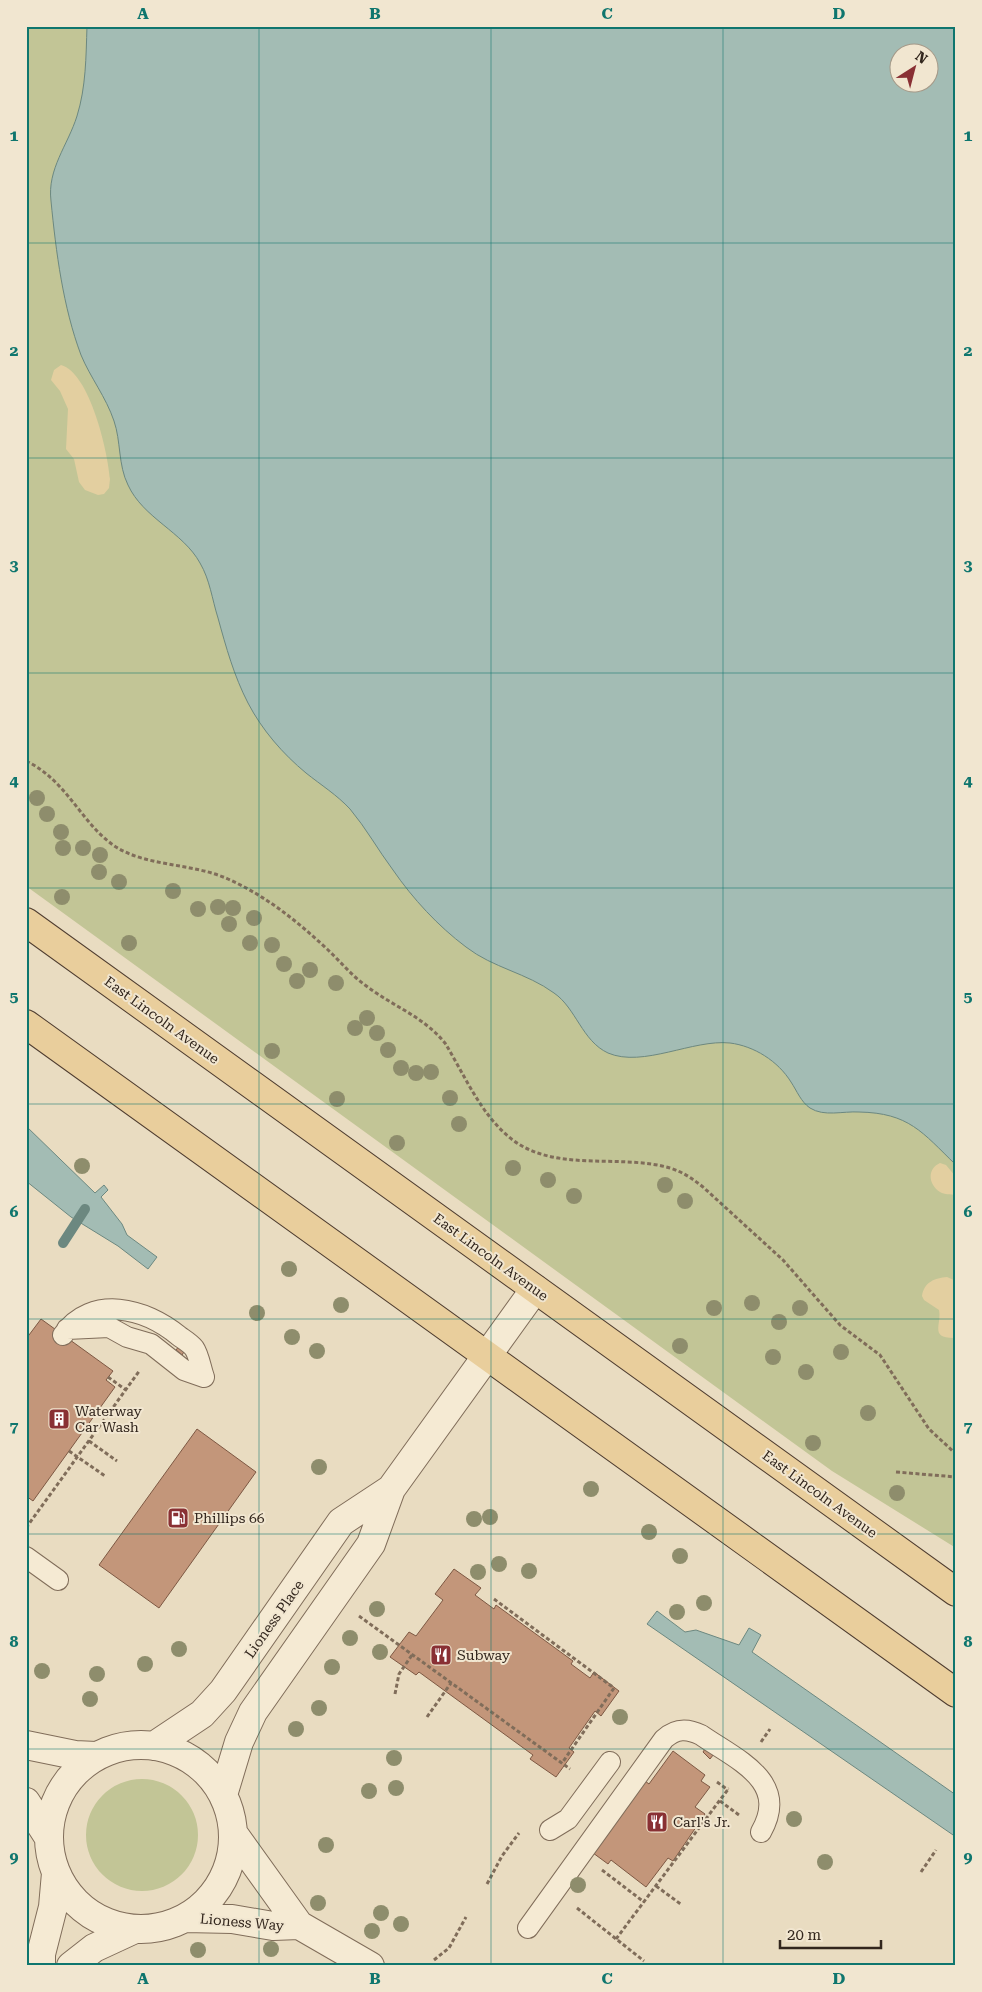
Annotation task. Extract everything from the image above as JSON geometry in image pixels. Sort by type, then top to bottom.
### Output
[{"type":"main road","name":"East Lincoln Avenue","points":[[26,922],[956,1592]]},
{"type":"main road","points":[[26,1024],[956,1693]]},
{"type":"street","name":"Lioness Place","points":[[223,1795],[239,1742],[253,1712],[371,1544],[391,1489],[535,1289]]},
{"type":"street","name":"Lioness Place","points":[[154,1746],[202,1714],[223,1691],[341,1522],[391,1489]]},
{"type":"street","points":[[26,1745],[75,1755],[96,1756]]},
{"type":"street","points":[[134,1745],[154,1746],[175,1752],[194,1762],[210,1777],[223,1795],[230,1814],[233,1833],[230,1858],[221,1882],[205,1903],[185,1918],[161,1927],[135,1929],[110,1924],[88,1912],[70,1895],[56,1873],[50,1856],[50,1818],[56,1800],[66,1782],[79,1768],[96,1756],[114,1749],[134,1745]]},
{"type":"street","points":[[26,1802],[49,1838]]},
{"type":"street","name":"Lioness Way","points":[[233,1833],[299,1925],[370,1966]]},
{"type":"street","points":[[41,1966],[41,1954],[54,1907],[56,1873]]},
{"type":"street","name":"Lioness Way","points":[[185,1918],[232,1919],[273,1926],[299,1925]]},
{"type":"street","points":[[70,1966],[94,1948],[135,1929]]},
{"type":"lane","points":[[113,1310],[139,1312],[171,1330],[194,1348],[204,1377],[184,1370],[152,1344],[127,1337],[109,1327],[65,1332],[74,1320],[86,1314],[113,1310]]},
{"type":"lane","points":[[26,1557],[58,1580]]},
{"type":"lane","points":[[528,1928],[664,1739],[677,1730],[693,1731],[701,1735],[762,1781],[770,1794],[771,1802],[768,1818],[761,1832]]},
{"type":"lane","points":[[550,1830],[568,1819],[610,1762]]},
{"type":"path","points":[[26,761],[58,783],[98,831],[116,847],[140,858],[198,869],[227,879],[257,894],[289,915],[363,984],[422,1020],[435,1032],[445,1043],[495,1123],[516,1142],[547,1156],[633,1162],[670,1168],[690,1177],[783,1260],[840,1325],[880,1355],[928,1429],[956,1454]]},
{"type":"path","points":[[26,1528],[144,1365]]},
{"type":"path","points":[[108,1377],[126,1390]]},
{"type":"path","points":[[89,1441],[117,1461]]},
{"type":"path","points":[[69,1451],[105,1476]]},
{"type":"path","points":[[896,1472],[956,1477]]},
{"type":"path","points":[[494,1599],[614,1688],[562,1764]]},
{"type":"path","points":[[352,1611],[570,1769],[565,1776]]},
{"type":"path","points":[[395,1694],[399,1674],[412,1655]]},
{"type":"path","points":[[428,1717],[451,1684]]},
{"type":"path","points":[[762,1740],[770,1729]]},
{"type":"path","points":[[616,1939],[732,1784]]},
{"type":"path","points":[[720,1801],[743,1819]]},
{"type":"path","points":[[487,1884],[502,1856],[519,1833]]},
{"type":"path","points":[[921,1872],[936,1850]]},
{"type":"path","points":[[594,1865],[644,1902]]},
{"type":"path","points":[[656,1886],[682,1905]]},
{"type":"path","points":[[574,1906],[644,1961]]},
{"type":"path","points":[[434,1960],[449,1948],[466,1917]]},
{"type":"green space","points":[[26,26],[956,26],[956,1548],[832,1471],[26,886]]},
{"type":"green space","points":[[142,1779],[164,1783],[182,1795],[194,1813],[198,1835],[194,1857],[182,1875],[164,1887],[142,1891],[120,1887],[102,1875],[90,1857],[86,1835],[90,1813],[102,1795],[120,1783]]},
{"type":"sand","points":[[61,365],[71,371],[81,382],[96,415],[109,467],[109,488],[104,494],[98,495],[85,490],[79,482],[74,459],[66,449],[68,409],[60,391],[51,380],[54,370]]},
{"type":"sand","points":[[940,1163],[946,1165],[956,1177],[956,1195],[942,1193],[936,1189],[931,1181],[933,1169]]},
{"type":"sand","points":[[947,1277],[956,1281],[954,1338],[942,1336],[939,1333],[939,1310],[924,1300],[922,1296],[928,1284],[938,1278]]},
{"type":"water","points":[[87,26],[956,26],[956,1165],[914,1126],[890,1116],[876,1113],[827,1113],[815,1111],[802,1100],[786,1074],[779,1067],[765,1056],[748,1047],[730,1043],[716,1043],[637,1057],[622,1057],[599,1048],[585,1033],[562,999],[533,980],[476,954],[436,921],[401,881],[350,809],[297,766],[266,732],[248,703],[239,682],[227,651],[209,583],[200,563],[184,542],[143,507],[128,485],[114,421],[81,355],[69,318],[58,259],[51,189],[55,168],[77,116],[85,72]]},
{"type":"water","points":[[26,1126],[95,1193],[104,1185],[108,1190],[101,1197],[122,1224],[127,1235],[157,1257],[148,1269],[118,1246],[71,1217],[26,1181]]},
{"type":"water","points":[[657,1611],[685,1632],[696,1630],[739,1645],[749,1628],[761,1635],[752,1652],[956,1795],[956,1837],[647,1624]]},
{"type":"building","name":"Waterway Car Wash","points":[[41,1319],[113,1371],[106,1380],[115,1387],[33,1501],[26,1496],[26,1339]]},
{"type":"building","points":[[183,1341],[189,1344],[182,1355],[176,1350]]},
{"type":"building","name":"Phillips 66","points":[[197,1429],[256,1472],[159,1608],[99,1565]]},
{"type":"building","points":[[454,1569],[481,1588],[475,1595],[494,1609],[496,1605],[573,1661],[571,1664],[590,1678],[594,1672],[619,1691],[601,1716],[595,1711],[569,1748],[574,1752],[556,1777],[530,1759],[533,1755],[419,1672],[416,1675],[390,1657],[409,1632],[416,1636],[443,1600],[435,1594]]},
{"type":"building","points":[[708,1744],[717,1750],[710,1759],[703,1752]]},
{"type":"building","name":"Carl's Jr.","points":[[673,1751],[705,1775],[701,1781],[710,1787],[695,1807],[705,1814],[673,1861],[668,1858],[646,1887],[611,1860],[608,1864],[589,1850],[645,1781],[649,1784]]},
{"type":"waterway","points":[[63,1243],[85,1209]]},
{"type":"place","name":"Waterway Car Wash","points":[[59,1419]]},
{"type":"place","name":"Phillips 66","points":[[178,1518]]},
{"type":"place","name":"Subway","points":[[441,1655]]},
{"type":"place","name":"Carl's Jr.","points":[[657,1822]]}]
